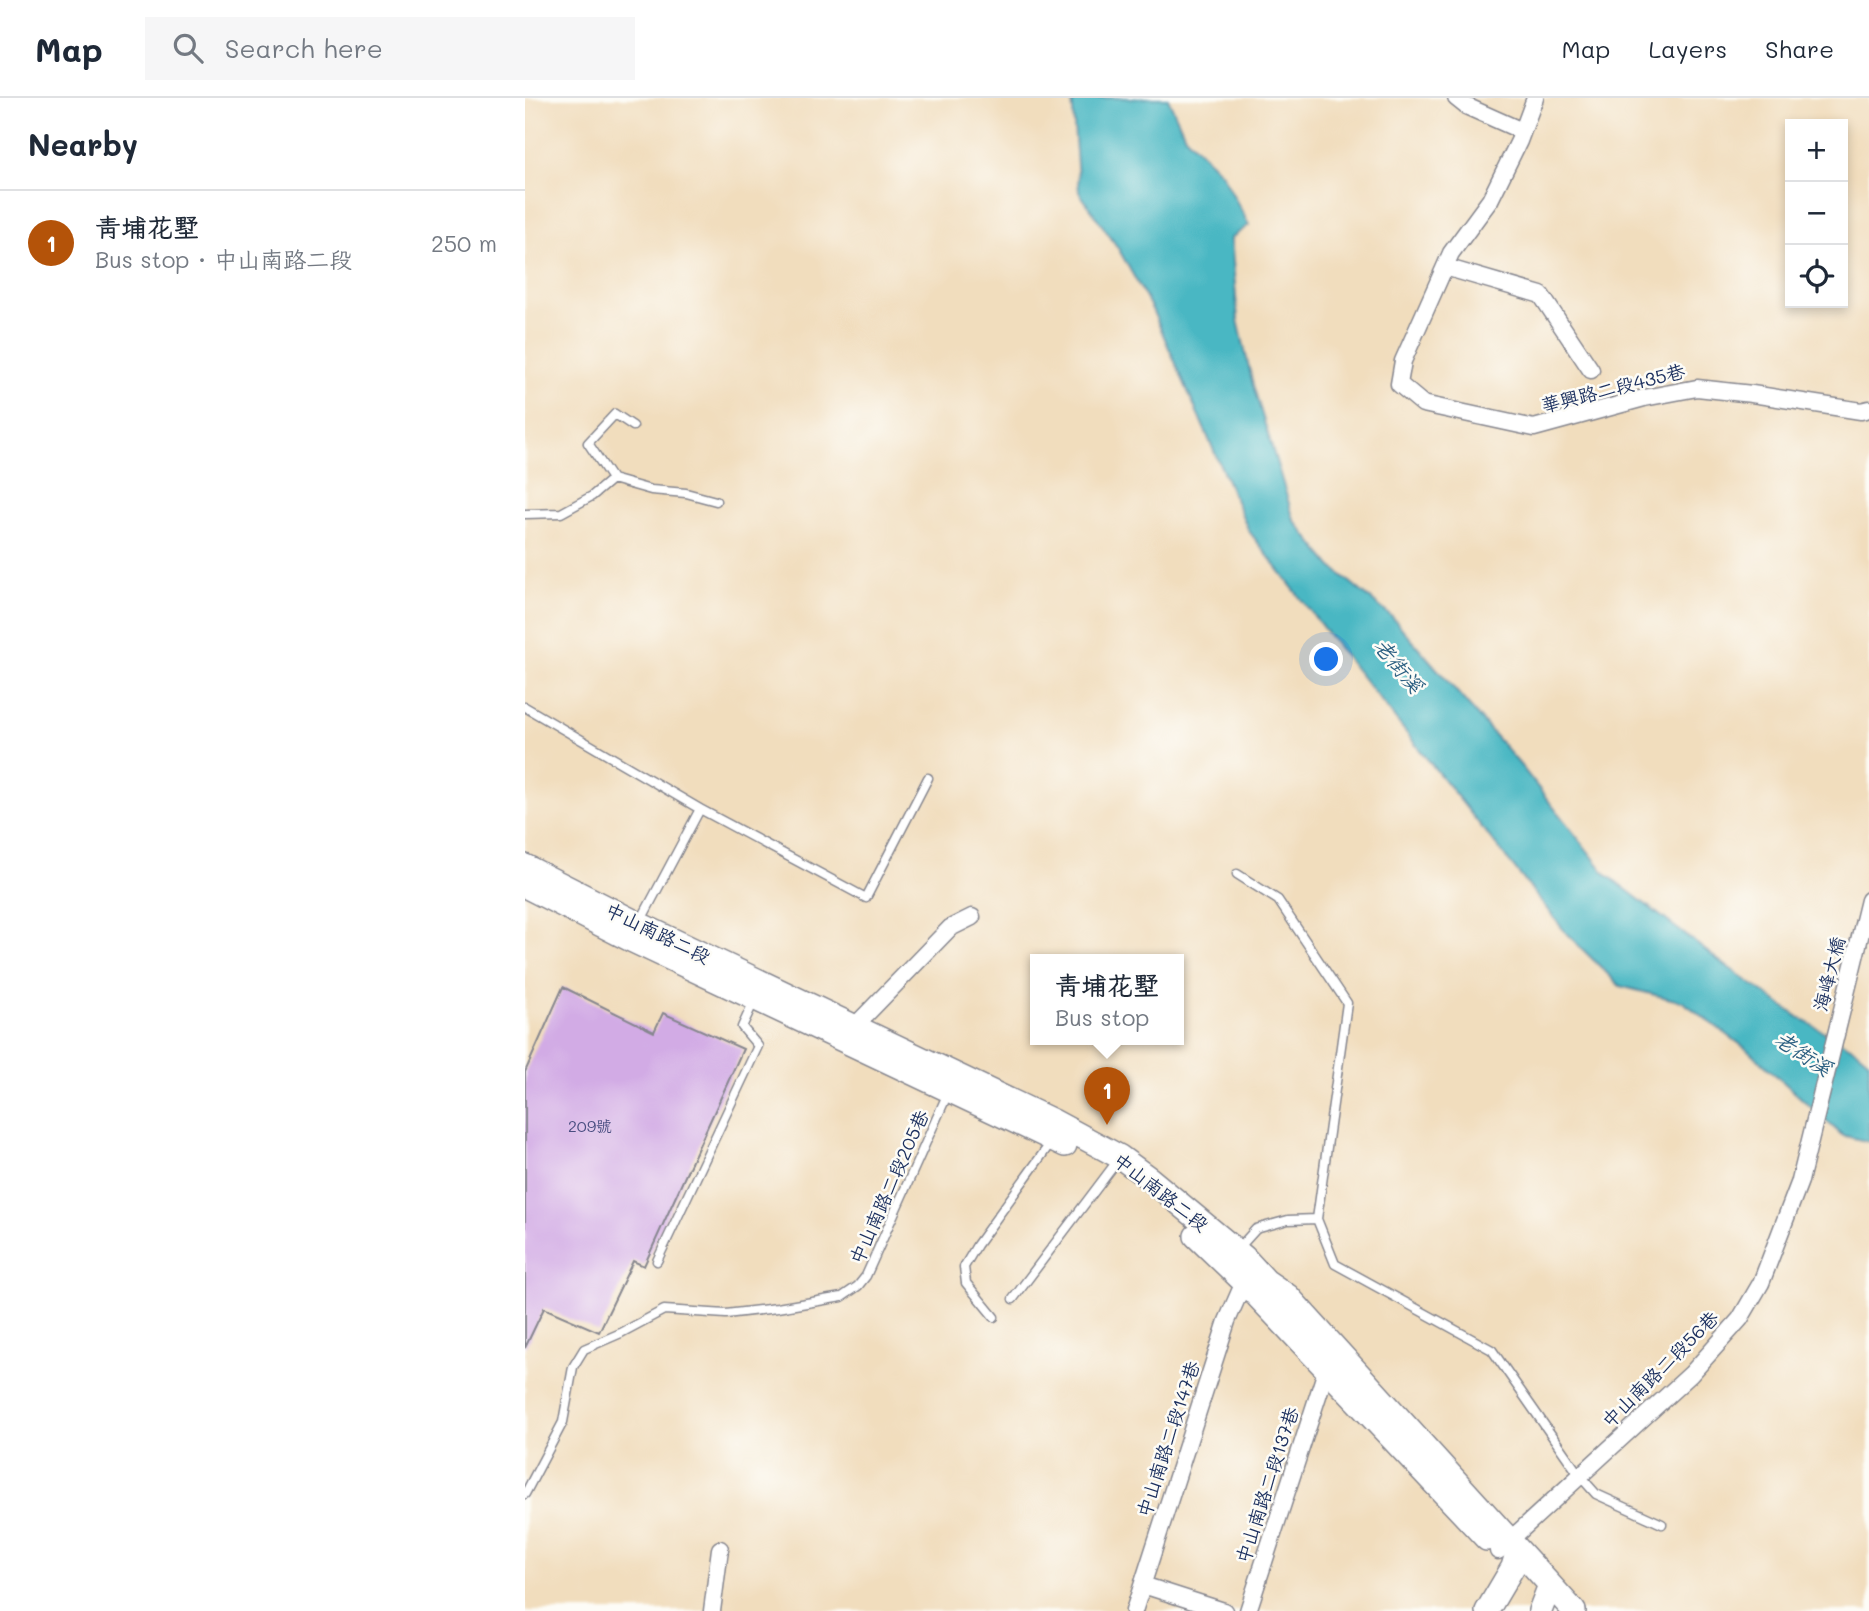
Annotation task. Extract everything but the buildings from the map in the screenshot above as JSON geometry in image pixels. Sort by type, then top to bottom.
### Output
[{"type":"main road","name":"中山南路二段","points":[[525,866],[639,924],[758,991],[953,1083],[1053,1121],[1115,1164],[1141,1191],[1244,1282],[1327,1371],[1509,1552]]},
{"type":"main road","name":"中山南路二段","points":[[525,886],[631,940],[854,1027],[1054,1139],[1150,1179],[1236,1251],[1266,1281],[1288,1296],[1509,1552],[1547,1602],[1574,1611]]},
{"type":"main road","points":[[1487,1611],[1509,1552]]},
{"type":"street","points":[[1456,98],[1466,106],[1522,131]]},
{"type":"street","name":"華興路二段435巷","points":[[1535,98],[1490,200],[1451,253],[1403,360],[1399,384],[1423,404],[1534,428],[1644,398],[1697,388],[1861,411],[1869,409]]},
{"type":"street","points":[[1445,267],[1541,295],[1591,370]]},
{"type":"street","name":"海峰大橋","points":[[1800,1181],[1869,900]]},
{"type":"street","points":[[854,1027],[950,928],[972,917]]},
{"type":"street","name":"中山南路二段56巷","points":[[1509,1552],[1580,1476],[1691,1374],[1740,1319],[1761,1283],[1800,1181]]},
{"type":"street","name":"中山南路二段147巷","points":[[1134,1611],[1227,1321],[1244,1282]]},
{"type":"street","name":"中山南路二段137巷","points":[[1248,1611],[1327,1371]]},
{"type":"street","points":[[712,1611],[720,1549]]},
{"type":"street","points":[[1143,1585],[1224,1611]]},
{"type":"lane","points":[[633,426],[615,414],[588,443],[612,479],[651,490],[686,493],[716,501]]},
{"type":"lane","points":[[525,513],[561,513],[592,496],[612,479]]},
{"type":"lane","points":[[525,707],[700,809],[866,898],[928,778]]},
{"type":"lane","points":[[639,924],[700,809]]},
{"type":"lane","points":[[1237,874],[1277,900],[1347,1003],[1317,1219],[1335,1264],[1492,1350],[1580,1476],[1596,1494],[1662,1524]]},
{"type":"lane","points":[[657,1261],[758,1046],[742,1027],[758,991]]},
{"type":"lane","name":"中山南路二段205巷","points":[[525,1494],[563,1422],[573,1367],[584,1349],[664,1310],[726,1314],[777,1308],[842,1297],[858,1286],[866,1276],[953,1083]]},
{"type":"lane","points":[[994,1317],[967,1283],[964,1267],[1054,1139]]},
{"type":"lane","points":[[1013,1299],[1115,1164]]},
{"type":"lane","points":[[1236,1251],[1256,1229],[1288,1220],[1317,1219]]},
{"type":"water","name":"老街溪","points":[[1072,98],[1168,98],[1185,136],[1222,174],[1249,225],[1231,238],[1238,320],[1253,385],[1294,520],[1331,566],[1392,617],[1521,766],[1606,874],[1798,1017],[1856,1050],[1869,1061],[1869,1142],[1842,1135],[1748,1050],[1683,1002],[1620,986],[1567,934],[1337,646],[1249,531],[1152,309],[1118,248],[1079,192]]},
{"type":"place","name":"青埔花墅","points":[[1107,1125]]}]
